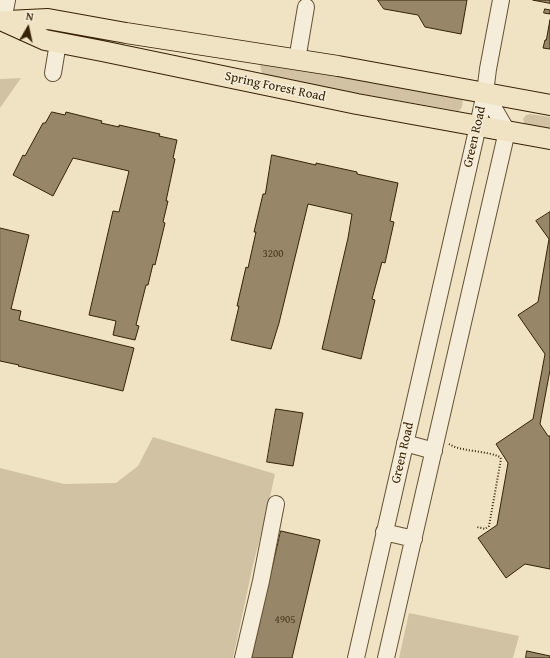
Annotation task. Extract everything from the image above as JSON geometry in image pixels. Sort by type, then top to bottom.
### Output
[{"type":"main road","points":[[2,20],[48,19],[126,33],[346,67],[550,105]]},
{"type":"main road","name":"Spring Forest Road","points":[[2,20],[44,40],[357,104],[550,139]]},
{"type":"street","points":[[2,20],[7,0]]},
{"type":"street","points":[[485,93],[501,0]]},
{"type":"street","points":[[297,60],[306,7]]},
{"type":"street","points":[[53,73],[58,43]]},
{"type":"street","name":"Green Road","points":[[356,658],[485,93]]},
{"type":"street","name":"Green Road","points":[[485,93],[507,131]]},
{"type":"street","points":[[386,658],[507,131]]},
{"type":"street","points":[[405,443],[434,451]]},
{"type":"street","points":[[243,658],[261,581],[276,504]]},
{"type":"street","points":[[384,532],[414,539]]},
{"type":"path","points":[[447,441],[450,445],[456,447],[487,452],[500,457],[501,459],[489,526],[486,529],[477,527]]},
{"type":"shaded area","points":[[266,61],[463,96],[462,107],[459,111],[281,80],[262,73],[260,66]]},
{"type":"shaded area","points":[[21,78],[0,108],[0,79]]},
{"type":"shaded area","points":[[530,114],[550,117],[550,130],[525,125],[523,119],[526,115]]},
{"type":"shaded area","points":[[153,437],[275,474],[233,658],[0,658],[0,468],[64,484],[116,483],[138,466]]},
{"type":"shaded area","points":[[409,613],[519,636],[513,658],[399,658]]},
{"type":"building","points":[[378,0],[467,0],[461,34],[425,27],[418,15],[384,9]]},
{"type":"building","points":[[533,0],[550,0],[550,3]]},
{"type":"building","points":[[545,9],[550,10],[550,14],[544,13]]},
{"type":"building","points":[[550,20],[550,49],[543,48]]},
{"type":"building","points":[[52,112],[65,115],[66,112],[102,121],[101,123],[119,127],[119,125],[160,134],[159,136],[177,140],[173,158],[175,159],[166,201],[168,201],[163,222],[165,223],[155,265],[153,264],[148,285],[146,285],[136,325],[139,326],[135,340],[113,335],[116,321],[89,315],[113,211],[119,212],[129,171],[73,158],[53,196],[13,175],[23,155],[25,156],[43,123],[45,123]]},
{"type":"building","points":[[272,155],[357,172],[357,174],[398,183],[390,221],[394,222],[385,263],[382,262],[372,299],[375,300],[361,359],[322,349],[348,238],[352,214],[308,204],[279,323],[271,349],[231,340],[246,267],[248,268],[256,232],[254,232],[263,194],[265,194]]},
{"type":"building","points":[[550,212],[550,370],[540,424],[548,436],[550,436],[550,569],[525,564],[506,578],[478,538],[497,525],[508,463],[496,444],[533,419],[545,354],[518,315],[538,302],[549,239],[536,221]]},
{"type":"building","points":[[0,228],[29,235],[11,309],[21,311],[19,320],[134,348],[123,391],[0,361]]},
{"type":"building","points":[[276,409],[303,413],[293,466],[267,462]]},
{"type":"building","points":[[281,531],[320,540],[292,658],[252,658]]},
{"type":"building","points":[[527,651],[550,656],[550,658],[526,658]]}]
